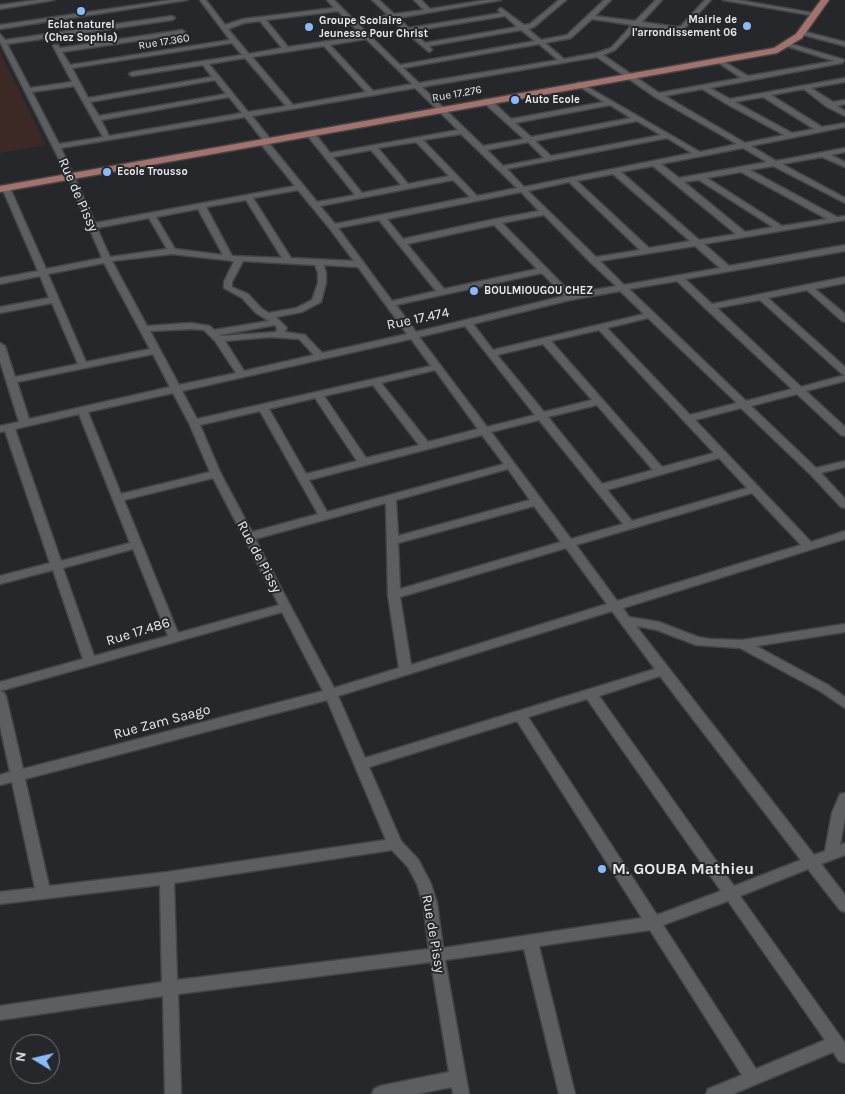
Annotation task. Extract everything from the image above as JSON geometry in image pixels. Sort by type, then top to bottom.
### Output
[{"type":"main road","name":"Rue 17.276","points":[[3,188],[777,50],[788,45],[802,32],[825,0]]},
{"type":"street","points":[[0,7],[29,1],[52,0]]},
{"type":"street","points":[[0,27],[160,2],[184,0]]},
{"type":"street","points":[[204,0],[234,41],[291,107]]},
{"type":"street","points":[[330,0],[593,260],[746,405],[845,505]]},
{"type":"street","points":[[375,0],[439,59]]},
{"type":"street","points":[[418,0],[429,11]]},
{"type":"street","points":[[423,45],[524,29],[538,24],[563,0]]},
{"type":"street","points":[[398,67],[569,37],[608,0]]},
{"type":"street","points":[[56,147],[598,55],[614,49],[659,0]]},
{"type":"street","points":[[591,18],[670,30],[680,29],[708,0]]},
{"type":"street","points":[[726,0],[816,14]]},
{"type":"street","points":[[768,6],[773,0]]},
{"type":"street","points":[[352,23],[494,1],[506,14],[562,60]]},
{"type":"street","points":[[160,2],[194,47]]},
{"type":"street","points":[[224,28],[235,22],[339,9]]},
{"type":"street","points":[[408,30],[506,14]]},
{"type":"street","points":[[2,39],[50,36],[172,18]]},
{"type":"street","points":[[262,20],[287,50]]},
{"type":"street","points":[[59,50],[182,32]]},
{"type":"street","points":[[802,32],[845,43]]},
{"type":"street","points":[[50,36],[88,100],[107,138]]},
{"type":"street","points":[[88,100],[138,82],[205,63],[367,37]]},
{"type":"street","name":"Rue de Pissy","points":[[2,39],[71,176],[107,260],[194,423],[216,474],[248,538],[331,694],[395,844],[413,863],[424,884],[430,903],[459,1086]]},
{"type":"street","name":"Rue 17.360","points":[[68,67],[234,41]]},
{"type":"street","points":[[326,44],[371,93]]},
{"type":"street","points":[[788,45],[844,62]]},
{"type":"street","points":[[598,55],[658,95],[845,202]]},
{"type":"street","points":[[122,58],[138,82]]},
{"type":"street","points":[[718,60],[746,78]]},
{"type":"street","points":[[658,95],[844,62]]},
{"type":"street","points":[[205,63],[247,114],[300,187],[333,227],[614,607],[845,906]]},
{"type":"street","points":[[138,82],[217,78]]},
{"type":"street","points":[[728,101],[841,81],[845,86]]},
{"type":"street","points":[[28,91],[77,83]]},
{"type":"street","points":[[579,84],[636,119],[699,154]]},
{"type":"street","points":[[702,86],[789,136]]},
{"type":"street","points":[[806,87],[845,114]]},
{"type":"street","points":[[764,94],[819,129]]},
{"type":"street","points":[[96,118],[230,95]]},
{"type":"street","points":[[487,101],[550,159]]},
{"type":"street","points":[[509,122],[609,102]]},
{"type":"street","points":[[830,105],[845,102]]},
{"type":"street","points":[[482,149],[636,119]]},
{"type":"street","points":[[333,227],[845,125]]},
{"type":"street","points":[[329,155],[464,131]]},
{"type":"street","points":[[310,133],[360,196]]},
{"type":"street","points":[[502,168],[667,136]]},
{"type":"street","points":[[418,139],[476,199]]},
{"type":"street","points":[[373,147],[406,187]]},
{"type":"street","points":[[678,181],[845,150]]},
{"type":"street","points":[[825,154],[845,166]]},
{"type":"street","points":[[655,163],[743,235]]},
{"type":"street","points":[[744,170],[840,219]]},
{"type":"street","points":[[615,171],[728,269]]},
{"type":"street","points":[[315,205],[455,177]]},
{"type":"street","points":[[700,177],[781,229]]},
{"type":"street","points":[[571,180],[648,251]]},
{"type":"street","points":[[92,226],[300,187]]},
{"type":"street","points":[[3,188],[83,365]]},
{"type":"street","points":[[248,197],[288,260]]},
{"type":"street","points":[[201,206],[229,258]]},
{"type":"street","points":[[402,242],[495,221],[546,212]]},
{"type":"street","points":[[151,215],[172,251]]},
{"type":"street","points":[[382,218],[442,293]]},
{"type":"street","points":[[593,260],[840,219]]},
{"type":"street","points":[[495,221],[570,297]]},
{"type":"street","name":"Rue 17.474","points":[[4,428],[319,355],[467,323],[570,297],[622,286],[845,248]]},
{"type":"street","points":[[0,281],[146,253],[172,251],[229,258],[360,264]]},
{"type":"street","points":[[240,258],[228,282],[228,288],[245,296],[259,311],[277,322],[282,328],[280,334]]},
{"type":"street","points":[[268,316],[299,310],[316,302],[322,283],[322,273],[318,261]]},
{"type":"street","points":[[390,304],[544,270]]},
{"type":"street","points":[[678,277],[845,433]]},
{"type":"street","points":[[709,307],[845,280]]},
{"type":"street","points":[[808,287],[845,319]]},
{"type":"street","points":[[761,296],[845,372]]},
{"type":"street","points":[[0,310],[54,300]]},
{"type":"street","points":[[492,353],[650,315]]},
{"type":"street","points":[[216,336],[277,322]]},
{"type":"street","points":[[467,323],[630,526]]},
{"type":"street","points":[[144,329],[191,326],[207,328],[216,336],[241,373]]},
{"type":"street","points":[[602,328],[809,547]]},
{"type":"street","points":[[216,336],[280,334],[302,337],[319,355]]},
{"type":"street","points":[[546,341],[660,471]]},
{"type":"street","points":[[0,346],[25,423]]},
{"type":"street","points":[[12,380],[155,351]]},
{"type":"street","points":[[194,423],[436,367]]},
{"type":"street","points":[[688,419],[802,392],[845,378]]},
{"type":"street","points":[[375,381],[425,446]]},
{"type":"street","points":[[318,395],[363,462]]},
{"type":"street","points":[[302,478],[600,401]]},
{"type":"street","points":[[264,407],[324,516]]},
{"type":"street","points":[[82,410],[174,637]]},
{"type":"street","points":[[4,428],[90,662]]},
{"type":"street","points":[[600,488],[722,454]]},
{"type":"street","points":[[814,472],[845,464]]},
{"type":"street","points":[[248,538],[508,466]]},
{"type":"street","points":[[119,498],[216,474]]},
{"type":"street","points":[[394,595],[755,489]]},
{"type":"street","points":[[391,497],[394,595],[406,671]]},
{"type":"street","points":[[392,542],[536,502]]},
{"type":"street","name":"Rue Zam Saago","points":[[0,780],[331,694],[845,535]]},
{"type":"street","points":[[0,580],[136,545]]},
{"type":"street","name":"Rue 17.486","points":[[0,688],[174,637],[286,607]]},
{"type":"street","points":[[624,620],[659,626],[696,641],[742,644],[845,628]]},
{"type":"street","points":[[742,644],[824,688],[845,703]]},
{"type":"street","points":[[362,764],[663,671]]},
{"type":"street","points":[[590,694],[845,1056]]},
{"type":"street","points":[[0,696],[43,894]]},
{"type":"street","points":[[520,715],[753,1078]]},
{"type":"street","points":[[0,1013],[168,988],[437,956],[653,923],[731,894],[811,860],[839,851],[839,813],[845,798]]},
{"type":"street","points":[[0,898],[167,878],[395,844]]},
{"type":"street","points":[[167,878],[168,988],[173,1094]]},
{"type":"street","points":[[530,941],[567,1094]]},
{"type":"street","points":[[714,1094],[835,1043]]},
{"type":"street","points":[[380,1094],[459,1086]]},
{"type":"shaded area","points":[[0,52],[46,145],[0,153]]},
{"type":"place","name":"Eclat naturel (Chez Sophia)","points":[[81,11]]},
{"type":"place","name":"Mairie de l'arrondissement 06","points":[[747,26]]},
{"type":"place","name":"Groupe Scolaire Jeunesse Pour Christ","points":[[309,27]]},
{"type":"place","name":"Auto Ecole","points":[[515,100]]},
{"type":"place","name":"Ecole Trousso","points":[[107,172]]},
{"type":"place","name":"BOULMIOUGOU CHEZ","points":[[474,291]]},
{"type":"place","name":"M. GOUBA Mathieu","points":[[602,869]]}]
